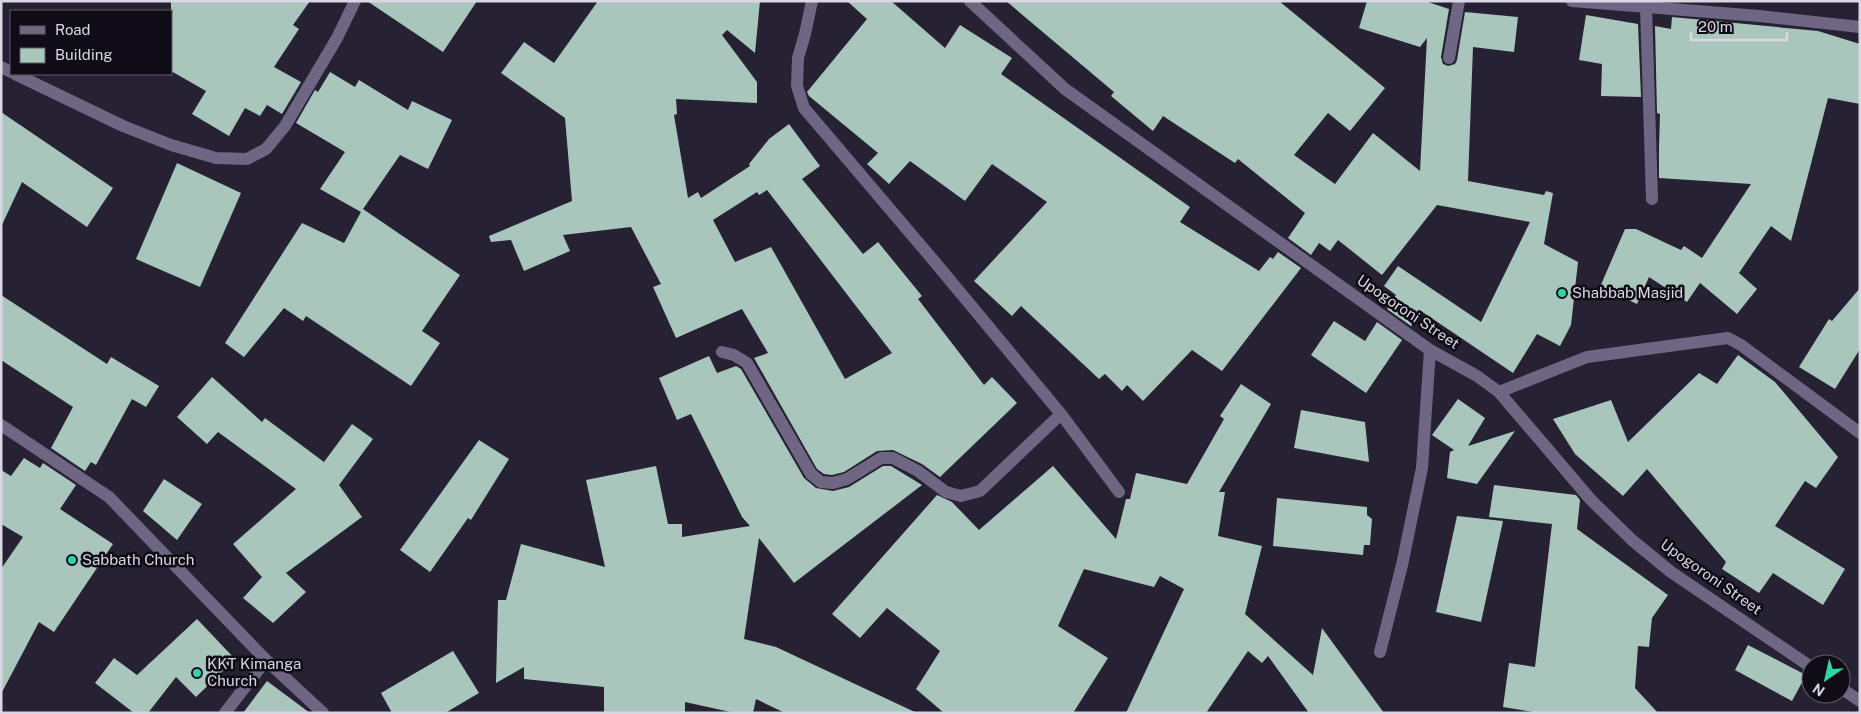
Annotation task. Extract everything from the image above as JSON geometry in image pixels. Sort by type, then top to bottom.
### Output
[{"type":"street","points":[[17,75],[123,126],[171,145],[216,158],[247,158],[266,149],[285,126],[337,38],[355,1]]},
{"type":"street","points":[[812,1],[798,58],[797,86],[804,108],[1061,414],[1119,492]]},
{"type":"street","name":"Upogoroni Street","points":[[970,1],[1065,89],[1430,350],[1478,376],[1499,392],[1591,500],[1632,540],[1671,572],[1801,660]]},
{"type":"street","points":[[1449,58],[1459,1]]},
{"type":"street","points":[[1572,1],[1759,16],[1860,27]]},
{"type":"street","points":[[1646,8],[1652,199]]},
{"type":"street","points":[[1499,392],[1587,357],[1728,338],[1742,345],[1860,433]]},
{"type":"street","points":[[1380,652],[1402,565],[1422,468],[1430,350]]},
{"type":"street","points":[[722,352],[734,355],[746,363],[811,474],[822,482],[832,484],[847,479],[881,458],[893,458],[918,472],[946,492],[961,496],[980,491],[1061,414]]},
{"type":"street","points":[[1,425],[109,498],[266,660],[323,713]]},
{"type":"street","points":[[225,713],[266,660]]},
{"type":"building","points":[[171,1],[310,1],[293,25],[299,29],[274,67],[301,82],[282,114],[267,105],[260,116],[245,108],[229,136],[192,114],[206,91],[172,72]]},
{"type":"building","points":[[367,1],[477,1],[443,52]]},
{"type":"building","points":[[598,1],[760,1],[755,53],[727,30],[722,35],[757,82],[757,103],[676,99],[677,114],[674,115],[688,198],[698,192],[701,198],[750,166],[749,164],[769,139],[789,124],[820,166],[802,179],[863,254],[878,242],[922,296],[918,299],[984,385],[992,377],[1017,403],[940,477],[922,464],[893,450],[877,451],[844,472],[832,475],[824,474],[817,469],[754,358],[768,353],[742,309],[676,338],[653,287],[661,284],[631,227],[563,235],[570,251],[524,271],[511,240],[491,242],[489,236],[572,201],[565,118],[501,73],[524,42],[554,63]],"holes":[[[767,190],[892,353],[845,379],[771,247],[735,262],[713,220],[757,192],[759,195]]]},
{"type":"building","points":[[847,1],[891,1],[945,48],[960,25],[1012,58],[1001,74],[1190,207],[1180,222],[1259,271],[1270,257],[1273,259],[1278,252],[1301,268],[1222,371],[1192,350],[1143,401],[1127,385],[1122,391],[1105,374],[1099,379],[1021,306],[1012,316],[974,281],[1047,202],[992,164],[965,201],[910,161],[889,184],[867,164],[878,153],[809,96],[807,92],[867,19]]},
{"type":"building","points":[[1006,1],[1279,1],[1385,88],[1350,131],[1328,113],[1294,155],[1335,184],[1373,133],[1420,171],[1427,38],[1420,47],[1359,28],[1367,1],[1425,1],[1449,9],[1441,57],[1443,64],[1448,66],[1455,64],[1457,60],[1465,12],[1518,17],[1514,52],[1473,47],[1468,181],[1544,195],[1546,191],[1553,193],[1544,244],[1578,262],[1571,325],[1560,346],[1537,334],[1513,373],[1421,311],[1411,326],[1387,309],[1396,295],[1384,286],[1398,266],[1481,322],[1530,222],[1437,205],[1382,275],[1338,240],[1330,251],[1319,243],[1311,255],[1288,238],[1305,213],[1238,159],[1235,163],[1163,116],[1153,131],[1111,96],[1114,92]]},
{"type":"building","points":[[1586,15],[1638,24],[1641,97],[1601,96],[1602,64],[1579,60]]},
{"type":"building","points":[[1672,17],[1818,31],[1860,44],[1860,104],[1828,98],[1791,241],[1771,226],[1739,273],[1757,289],[1737,314],[1700,283],[1687,302],[1649,277],[1637,304],[1600,287],[1625,229],[1636,229],[1681,250],[1684,246],[1702,258],[1751,184],[1659,178],[1660,114],[1657,113],[1655,26],[1671,29]]},
{"type":"building","points":[[330,72],[355,87],[359,80],[408,110],[412,101],[452,120],[428,169],[400,155],[363,209],[460,275],[422,331],[440,343],[411,386],[306,316],[303,321],[284,308],[244,357],[225,343],[302,223],[344,243],[361,212],[320,189],[345,152],[296,123],[315,90],[318,92]]},
{"type":"building","points":[[1,112],[113,188],[87,227],[22,182],[1,227]]},
{"type":"building","points":[[177,163],[241,193],[200,287],[136,259]]},
{"type":"building","points":[[1860,288],[1860,349],[1835,389],[1799,367],[1829,319],[1832,321]]},
{"type":"building","points":[[1,295],[107,364],[111,357],[159,386],[146,407],[132,399],[96,465],[91,462],[85,471],[51,448],[73,407],[1,360]]},
{"type":"building","points":[[1334,321],[1365,341],[1377,322],[1402,340],[1366,393],[1311,355]]},
{"type":"building","points":[[1738,355],[1775,382],[1838,457],[1816,488],[1805,481],[1775,526],[1845,569],[1823,605],[1773,573],[1759,593],[1722,569],[1726,562],[1647,469],[1623,496],[1575,454],[1553,419],[1611,400],[1628,442],[1699,373],[1717,384]]},
{"type":"building","points":[[709,356],[717,373],[736,366],[741,369],[804,478],[816,488],[833,491],[849,487],[883,466],[891,466],[922,485],[794,583],[759,538],[744,639],[776,647],[917,713],[785,713],[756,699],[753,713],[735,713],[685,702],[685,713],[604,713],[604,687],[524,679],[524,667],[496,683],[498,600],[506,600],[521,544],[605,567],[586,480],[656,466],[668,524],[682,524],[682,537],[750,526],[742,517],[691,414],[677,420],[659,378]]},
{"type":"building","points":[[212,377],[262,422],[265,418],[324,462],[352,424],[373,439],[339,485],[362,517],[286,573],[306,592],[273,623],[243,598],[262,577],[233,544],[296,489],[218,432],[207,444],[177,417]]},
{"type":"building","points":[[1241,384],[1271,404],[1219,492],[1225,492],[1218,536],[1262,546],[1245,614],[1313,675],[1322,628],[1384,713],[1309,713],[1268,656],[1262,663],[1248,651],[1206,713],[1126,713],[1184,589],[1160,576],[1154,587],[1084,569],[1058,626],[1108,658],[1073,713],[944,713],[916,689],[940,651],[887,608],[860,638],[832,614],[937,495],[952,502],[979,530],[1053,466],[1116,539],[1126,499],[1130,499],[1136,473],[1187,484],[1224,419],[1220,416]]},
{"type":"building","points":[[1458,399],[1485,418],[1468,446],[1515,431],[1477,484],[1447,478],[1450,452],[1454,450],[1432,435]]},
{"type":"building","points":[[1301,410],[1365,422],[1369,462],[1294,448]]},
{"type":"building","points":[[479,440],[509,459],[471,520],[468,518],[430,572],[400,550]]},
{"type":"building","points":[[24,458],[40,468],[43,463],[76,485],[60,509],[113,544],[54,632],[39,622],[1,694],[1,569],[23,537],[1,524],[1,470],[11,476]]},
{"type":"building","points":[[164,479],[202,504],[177,540],[143,511]]},
{"type":"building","points":[[1494,485],[1576,495],[1580,500],[1577,529],[1668,595],[1652,618],[1649,647],[1638,646],[1635,688],[1658,713],[1539,713],[1503,707],[1509,663],[1535,667],[1552,524],[1489,517]]},
{"type":"building","points":[[1277,498],[1367,507],[1367,515],[1372,519],[1370,545],[1364,545],[1363,555],[1273,546]]},
{"type":"building","points":[[1457,516],[1503,521],[1481,622],[1436,612]]},
{"type":"building","points":[[197,619],[235,659],[196,697],[176,677],[148,713],[134,713],[95,683],[114,658],[137,675]]},
{"type":"building","points":[[1748,645],[1801,672],[1801,684],[1792,701],[1735,670]]},
{"type":"building","points":[[453,651],[479,693],[445,713],[392,713],[381,693]]},
{"type":"building","points":[[267,681],[310,713],[243,713]]},
{"type":"place","name":"Shabbab Masjid","points":[[1562,293]]},
{"type":"place","name":"Sabbath Church","points":[[72,560]]},
{"type":"place","name":"KKT Kimanga Church","points":[[197,673]]}]
